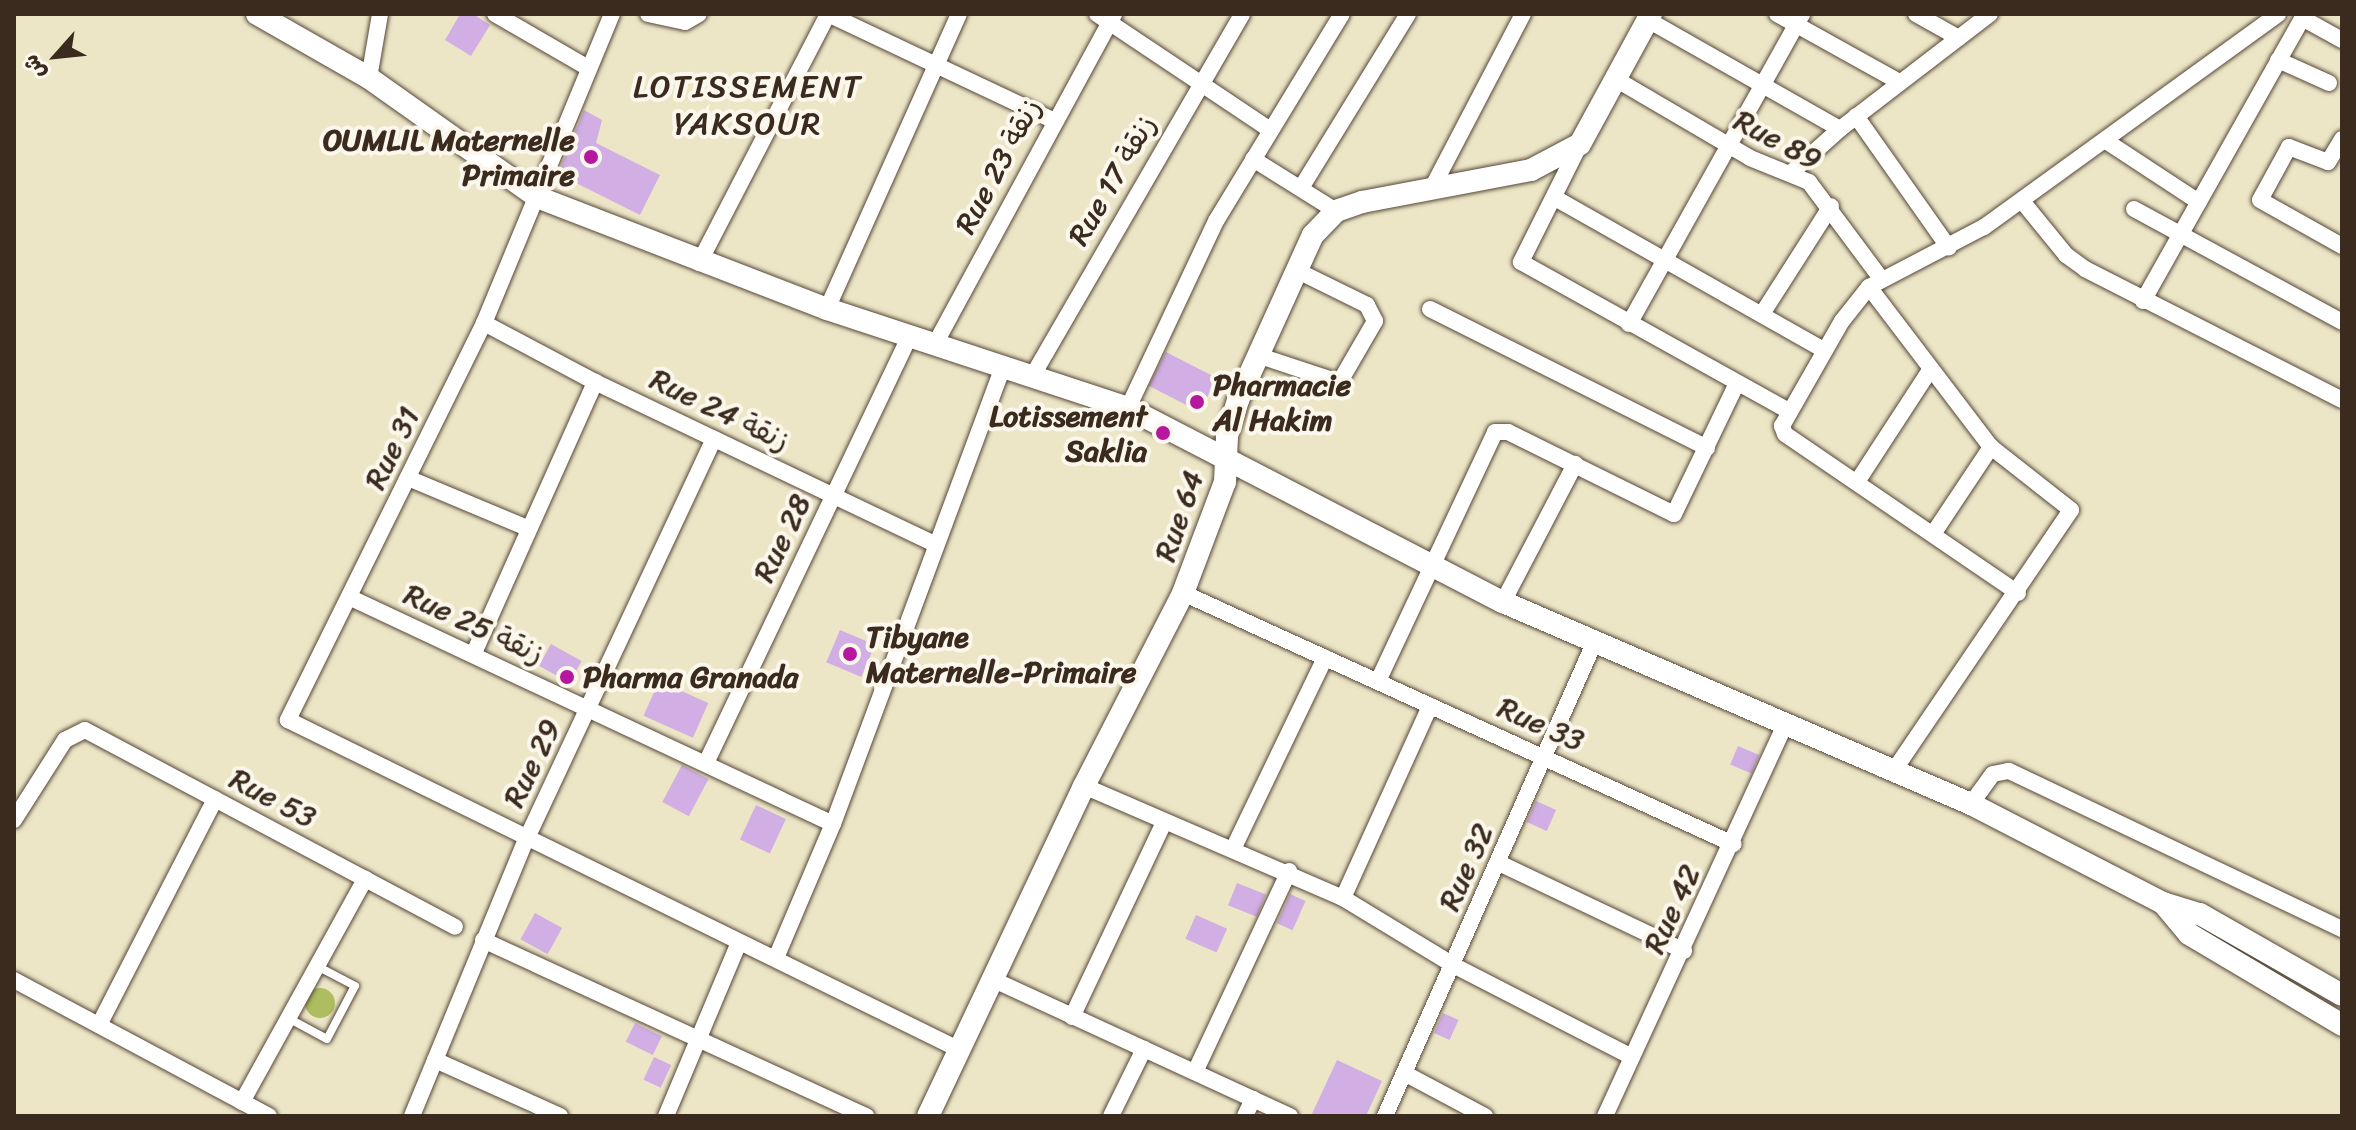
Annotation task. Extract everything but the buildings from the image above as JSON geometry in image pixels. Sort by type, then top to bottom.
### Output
[{"type":"street","points":[[257,14],[369,78],[537,197],[699,263],[827,309],[1128,408],[1434,563],[1503,602],[1971,804],[2163,903],[2200,914],[2342,995]]},
{"type":"street","points":[[369,78],[380,14]]},
{"type":"street","points":[[495,14],[519,20],[588,68]]},
{"type":"street","name":"Rue 31","points":[[526,840],[288,720],[351,598],[484,323],[612,14]]},
{"type":"street","points":[[648,14],[685,22],[699,14]]},
{"type":"street","points":[[699,263],[828,14],[1054,121]]},
{"type":"street","points":[[827,309],[959,14]]},
{"type":"street","name":"Rue 17 زنقة","points":[[1033,375],[1200,80],[1242,14]]},
{"type":"street","points":[[1128,408],[1216,221],[1342,14]]},
{"type":"street","points":[[1301,188],[1408,14]]},
{"type":"street","points":[[1431,190],[1523,14]]},
{"type":"street","points":[[1777,14],[1799,19],[1899,82]]},
{"type":"street","points":[[1916,14],[1959,38]]},
{"type":"street","points":[[1792,172],[1856,116],[1990,14]]},
{"type":"street","points":[[1894,770],[2018,593],[1781,430],[1789,411],[1825,351],[1876,284],[1949,248],[2022,201],[2278,14]]},
{"type":"street","points":[[1107,16],[1270,130]]},
{"type":"street","name":"Rue 23 زنقة","points":[[934,346],[1107,16]]},
{"type":"street","points":[[2143,301],[2304,16],[2342,40]]},
{"type":"street","points":[[1789,411],[1521,262],[1580,144],[1619,81],[1650,17],[1762,87],[1840,129]]},
{"type":"street","points":[[1629,324],[1726,145],[1799,19]]},
{"type":"street","points":[[2278,60],[2329,83]]},
{"type":"street","name":"Rue 89","points":[[1619,81],[1726,145],[1792,172],[1831,206],[1930,370],[1991,447],[2071,510],[2018,593]]},
{"type":"street","points":[[1856,116],[1949,248]]},
{"type":"street","points":[[2342,139],[2335,165],[2292,145],[2260,200],[2342,246]]},
{"type":"street","points":[[2106,141],[2199,202]]},
{"type":"street","points":[[1253,159],[1336,211],[1531,170],[1580,144]]},
{"type":"street","points":[[1555,198],[1663,262],[1825,351]]},
{"type":"street","points":[[2022,201],[2066,255],[2143,301],[2342,400]]},
{"type":"street","points":[[1762,314],[1831,206]]},
{"type":"street","points":[[2134,209],[2342,322]]},
{"type":"street","name":"Rue 64","points":[[928,1116],[1084,786],[1183,593],[1217,505],[1229,457],[1232,419],[1313,235],[1336,211]]},
{"type":"street","points":[[1260,356],[1335,381],[1375,321],[1367,305],[1296,270]]},
{"type":"street","points":[[1430,309],[1707,448]]},
{"type":"street","name":"Rue 24 زنقة","points":[[484,323],[595,382],[934,544]]},
{"type":"street","name":"Rue 28","points":[[706,763],[909,337]]},
{"type":"street","points":[[776,958],[833,824],[934,544],[1003,367]]},
{"type":"street","points":[[1857,482],[1930,370]]},
{"type":"street","points":[[474,653],[527,528],[595,382]]},
{"type":"street","points":[[1378,681],[1495,432],[1508,432],[1674,514],[1737,383]]},
{"type":"street","name":"Rue 29","points":[[412,1116],[526,840],[714,439]]},
{"type":"street","points":[[1933,534],[1991,447]]},
{"type":"street","points":[[1503,602],[1575,464]]},
{"type":"street","points":[[408,478],[527,528]]},
{"type":"street","name":"Rue 33","points":[[1183,593],[1545,755],[1733,844]]},
{"type":"street","name":"Rue 25 زنقة","points":[[351,598],[474,653],[833,824]]},
{"type":"street","name":"Rue 32","points":[[1385,1116],[1595,641]]},
{"type":"street","points":[[1234,847],[1325,658]]},
{"type":"street","points":[[1343,898],[1430,706]]},
{"type":"street","name":"Rue 42","points":[[1605,1116],[1684,951],[1786,723]]},
{"type":"street","name":"Rue 53","points":[[14,820],[65,740],[75,732],[96,733],[455,927]]},
{"type":"street","points":[[1971,804],[1993,774],[2009,771],[2342,929]]},
{"type":"street","points":[[1084,786],[1164,822],[1289,871],[1343,898],[1453,965],[1632,1057]]},
{"type":"street","points":[[99,1025],[215,799]]},
{"type":"street","points":[[1072,1017],[1164,822]]},
{"type":"street","points":[[526,840],[738,945],[776,958],[960,1050]]},
{"type":"street","points":[[1499,863],[1684,951]]},
{"type":"street","points":[[1195,1072],[1289,871]]},
{"type":"street","points":[[242,1102],[365,879]]},
{"type":"street","points":[[2163,903],[2189,934],[2342,1025]]},
{"type":"street","points":[[483,940],[701,1043],[866,1116]]},
{"type":"street","points":[[666,1116],[701,1043],[738,945]]},
{"type":"street","points":[[14,980],[269,1116]]},
{"type":"street","points":[[994,980],[1290,1116]]},
{"type":"street","points":[[1111,1116],[1144,1049]]},
{"type":"street","points":[[435,1060],[560,1116]]},
{"type":"street","points":[[1404,1073],[1485,1116]]},
{"type":"street","points":[[1245,1116],[1253,1099]]},
{"type":"lane","points":[[288,1018],[327,1039],[355,986],[317,966]]},
{"type":"green space","points":[[320,988],[331,992],[335,1003],[331,1014],[320,1018],[309,1014],[305,1003],[309,992]]},
{"type":"place","name":"OUMLIL Maternelle Primaire","points":[[591,157]]},
{"type":"place","name":"Pharmacie Al Hakim","points":[[1197,402]]},
{"type":"place","name":"Lotissement Saklia","points":[[1163,433]]},
{"type":"place","name":"Tibyane Maternelle-Primaire","points":[[850,654]]},
{"type":"place","name":"Pharma Granada","points":[[567,677]]},
{"type":"district","name":"LOTISSEMENT YAKSOUR","points":[[748,106]]}]
